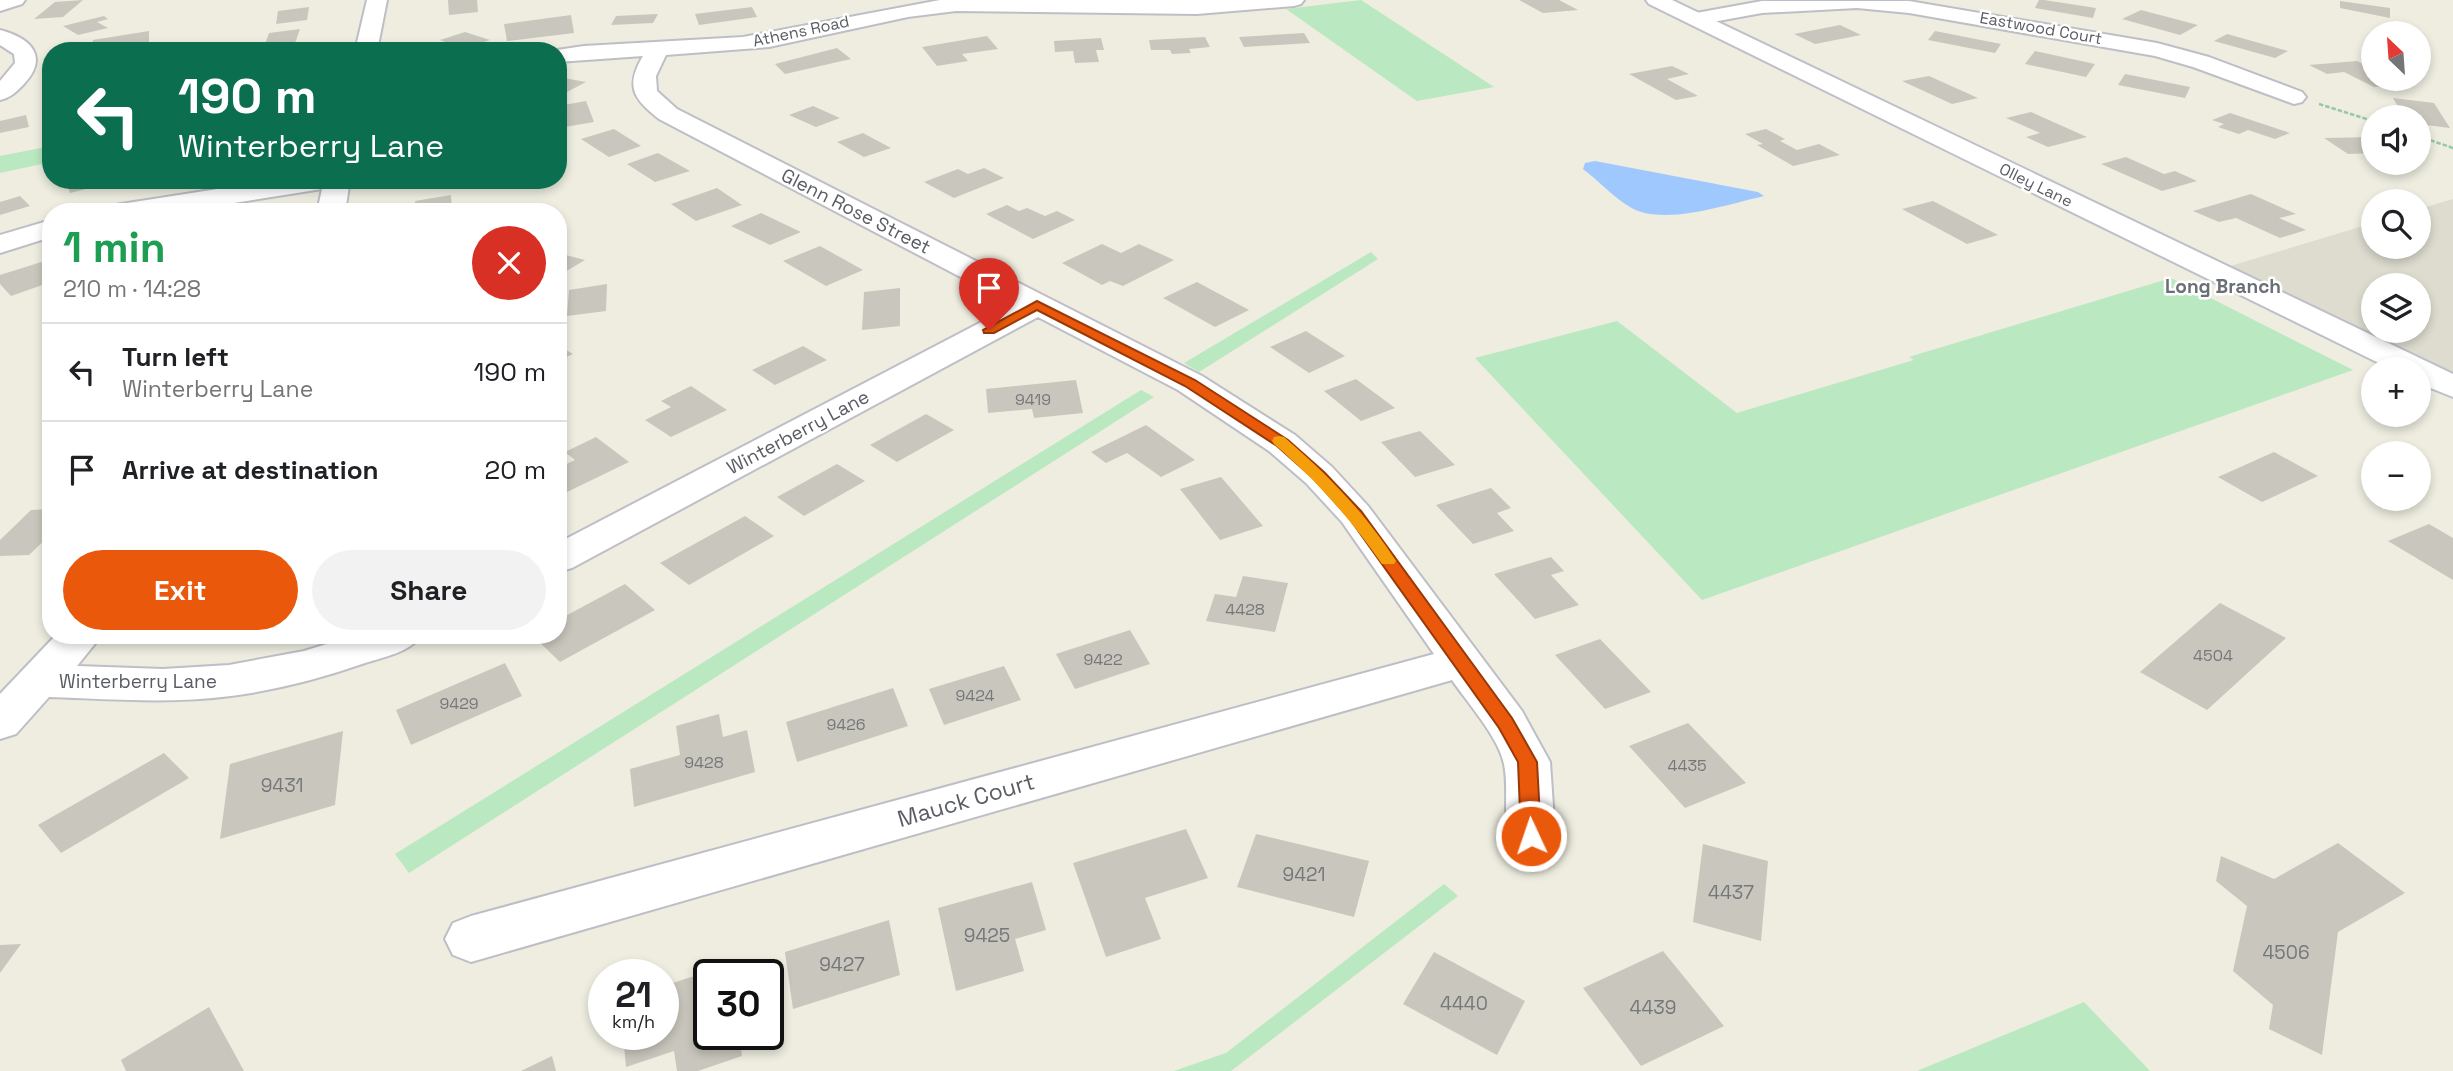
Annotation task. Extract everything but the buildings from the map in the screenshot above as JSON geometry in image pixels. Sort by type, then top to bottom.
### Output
[{"type":"street","points":[[0,5],[15,0]]},
{"type":"street","points":[[368,42],[377,0]]},
{"type":"street","name":"Athens Road","points":[[567,54],[625,48],[719,46],[769,40],[867,16],[925,7],[992,4],[1183,8],[1294,0]]},
{"type":"street","name":"Olley Lane","points":[[1656,0],[2390,357]]},
{"type":"street","name":"Eastwood Court","points":[[1696,19],[1809,3],[1857,2],[1909,7],[2157,50],[2234,73],[2294,97]]},
{"type":"street","points":[[0,37],[24,50],[28,58],[26,68],[0,93]]},
{"type":"street","name":"Glenn Rose Street","points":[[660,48],[646,67],[643,78],[646,93],[658,107],[1190,383],[1283,443],[1319,475],[1355,514],[1506,723],[1527,762],[1531,836]]},
{"type":"street","points":[[180,203],[272,189]]},
{"type":"street","points":[[0,244],[42,231]]},
{"type":"street","name":"Winterberry Lane","points":[[567,554],[1037,305]]},
{"type":"street","name":"Olley Lane","points":[[2431,377],[2453,387]]},
{"type":"street","points":[[0,722],[73,644]]},
{"type":"street","name":"Winterberry Lane","points":[[38,681],[202,683],[236,679],[327,660],[374,644]]},
{"type":"street","name":"Mauck Court","points":[[471,939],[1461,662]]},
{"type":"path","points":[[2294,97],[2361,117]]},
{"type":"path","points":[[2431,140],[2453,148]]},
{"type":"shaded area","points":[[2453,199],[2453,379],[2431,368],[2431,357],[2408,357],[2379,343],[2431,343],[2431,273],[2361,273],[2361,334],[2224,268],[2361,227],[2361,259],[2431,259],[2431,205]]},
{"type":"green space","points":[[1361,0],[1494,87],[1417,101],[1286,9]]},
{"type":"green space","points":[[42,148],[42,164],[0,173],[0,156]]},
{"type":"green space","points":[[1371,252],[1378,259],[1199,372],[1184,363]]},
{"type":"green space","points":[[2171,278],[2353,370],[1702,600],[1475,358],[1617,321],[1737,413],[1914,360],[1909,357]]},
{"type":"green space","points":[[1141,390],[1154,397],[409,873],[395,854]]},
{"type":"green space","points":[[1444,884],[1458,896],[1231,1071],[1174,1071],[1226,1053]]},
{"type":"green space","points":[[2084,1002],[2150,1071],[1917,1071]]},
{"type":"water","points":[[1595,161],[1758,192],[1764,196],[1696,212],[1660,215],[1644,213],[1624,203],[1583,169],[1585,163]]},
{"type":"slow traffic","points":[[1279,441],[1319,475],[1355,514],[1388,561]]},
{"type":"district","name":"Long Branch","points":[[2223,286]]},
{"type":"route","points":[[989,330],[1037,305],[1190,383],[1283,443],[1319,475],[1355,514],[1506,723],[1527,762],[1531,836]]}]
